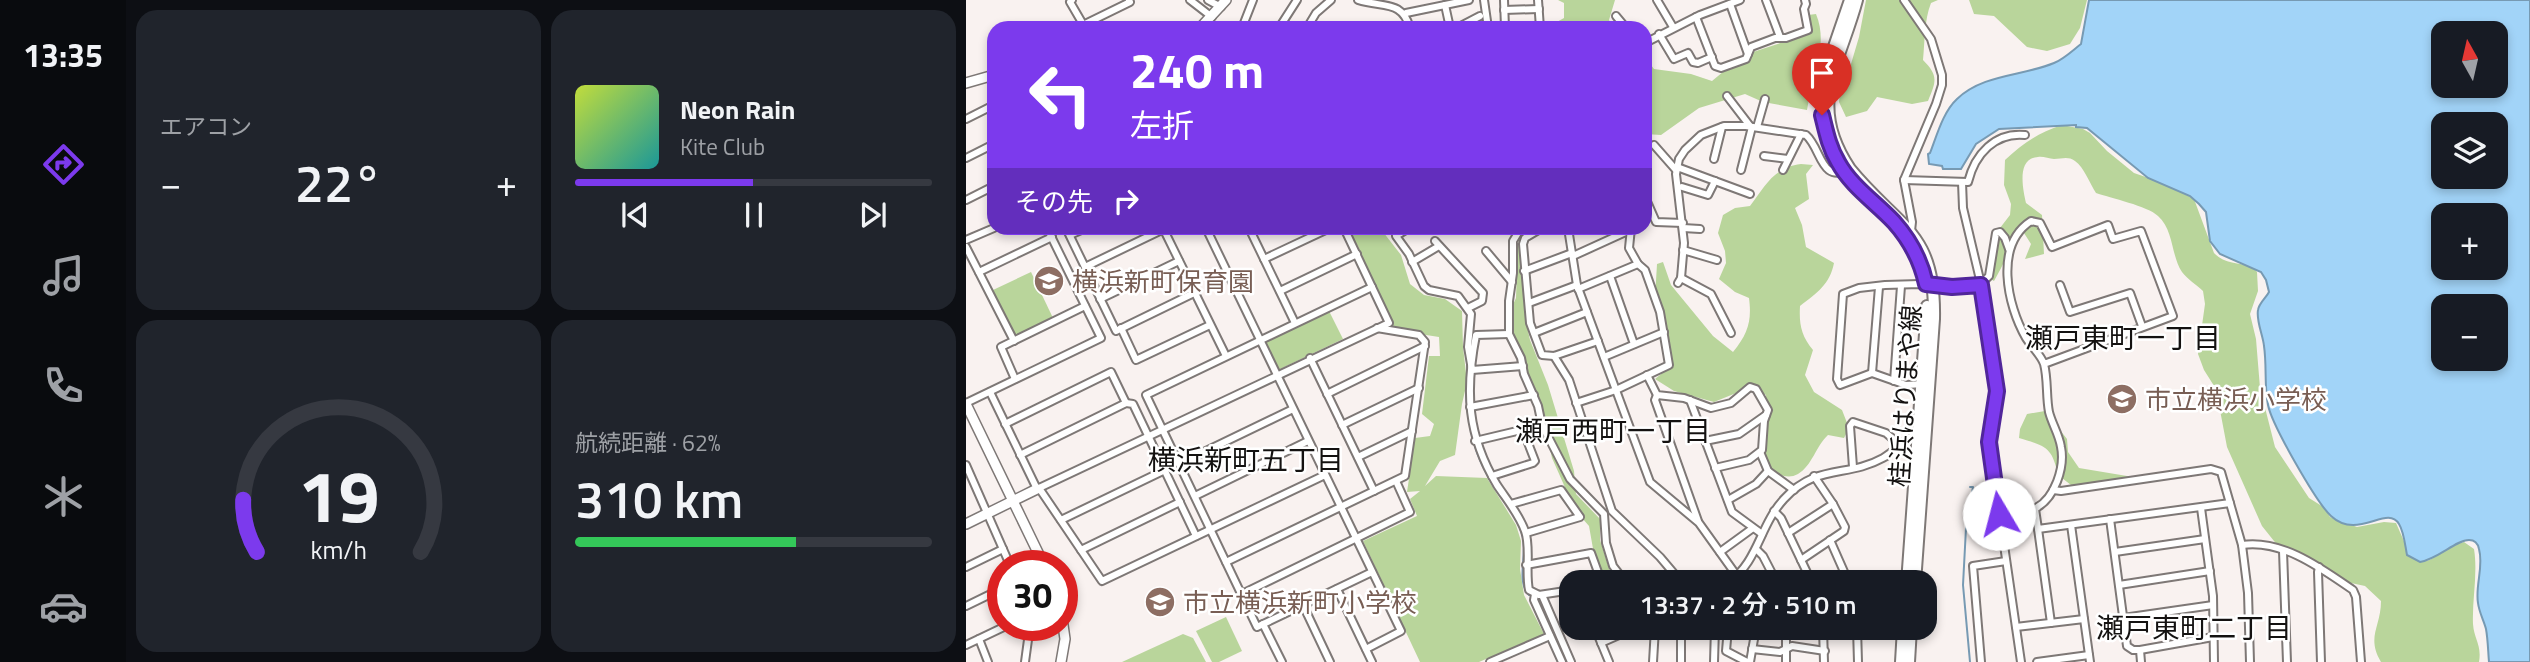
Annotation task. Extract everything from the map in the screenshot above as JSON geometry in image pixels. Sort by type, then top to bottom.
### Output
[{"type":"main road","name":"桂浜はりまや線","points":[[1850,0],[1830,55],[1821,94],[1826,134],[1837,161],[1911,231],[1929,264],[1934,319],[1925,384],[1915,570]]},
{"type":"main road","name":"桂浜はりまや線","points":[[1857,0],[1828,93],[1832,132],[1847,170],[1906,237],[1930,285]]},
{"type":"main road","name":"桂浜はりまや線","points":[[1908,570],[1922,431]]},
{"type":"main road","points":[[1901,662],[1902,640]]},
{"type":"main road","points":[[1909,662],[1910,640]]},
{"type":"street","points":[[1072,0],[1070,2],[1081,21]]},
{"type":"street","points":[[1095,21],[1130,2],[1129,0]]},
{"type":"street","points":[[1190,0],[1212,17]]},
{"type":"street","points":[[1208,0],[1224,3],[1208,21]]},
{"type":"street","points":[[1245,21],[1253,0]]},
{"type":"street","points":[[1284,21],[1297,0]]},
{"type":"street","points":[[1311,21],[1331,0]]},
{"type":"street","points":[[1358,0],[1396,4],[1406,13],[1408,21]]},
{"type":"street","points":[[1406,13],[1469,0]]},
{"type":"street","points":[[1484,0],[1487,21]]},
{"type":"street","points":[[1504,0],[1505,21]]},
{"type":"street","points":[[1538,0],[1540,21]]},
{"type":"street","points":[[1657,0],[1673,27]]},
{"type":"street","points":[[1652,38],[1696,17],[1741,0]]},
{"type":"street","points":[[1766,0],[1780,37]]},
{"type":"street","points":[[1696,17],[1716,66],[1721,68],[1746,59],[1751,47],[1808,30],[1805,0]]},
{"type":"street","points":[[1904,0],[1931,39],[1942,75],[1936,104],[1904,180],[1912,222],[1911,231]]},
{"type":"street","points":[[1731,2],[1748,54]]},
{"type":"street","points":[[1445,5],[1448,21]]},
{"type":"street","points":[[1504,10],[1539,9]]},
{"type":"street","points":[[1470,21],[1480,16]]},
{"type":"street","points":[[1616,16],[1620,21]]},
{"type":"street","points":[[1659,34],[1674,59],[1688,53],[1693,62],[1698,63],[1712,57]]},
{"type":"street","points":[[966,83],[987,77]]},
{"type":"street","points":[[1727,96],[1753,127]]},
{"type":"street","points":[[1741,170],[1753,127],[1765,99]]},
{"type":"street","points":[[966,119],[987,108]]},
{"type":"street","points":[[1731,333],[1710,294],[1679,281],[1684,250],[1677,169],[1679,159],[1701,135],[1722,127],[1753,127],[1801,134],[1811,139],[1824,166],[1834,172],[1847,170]]},
{"type":"street","points":[[1714,159],[1722,127]]},
{"type":"street","points":[[1783,170],[1801,134]]},
{"type":"street","points":[[1904,180],[1968,182],[1982,152],[1995,141],[2016,134],[2025,135]]},
{"type":"street","points":[[1654,145],[1677,169],[1750,194]]},
{"type":"street","points":[[966,158],[987,148]]},
{"type":"street","points":[[1763,156],[1788,159]]},
{"type":"street","points":[[1682,187],[1708,195],[1715,181]]},
{"type":"street","points":[[1962,182],[1964,208],[1981,285],[1997,391],[1989,442],[2021,662]]},
{"type":"street","points":[[966,200],[987,190]]},
{"type":"street","points":[[1652,213],[1656,222],[1700,229]]},
{"type":"street","points":[[1999,514],[2035,509],[2053,490],[2062,466],[2062,449],[2049,413],[2044,364],[2026,339],[2014,312],[2008,282],[2010,251],[2020,229],[2031,221],[2040,223],[2052,247],[2108,225],[2113,239],[2141,230],[2173,316],[2044,364]]},
{"type":"street","points":[[966,240],[987,231]]},
{"type":"street","points":[[1925,384],[1906,385],[1872,373],[1840,385],[1837,379],[1843,294],[1859,288],[1879,286],[1981,285],[1989,276],[1996,233],[2000,232],[2006,238],[2010,251]]},
{"type":"street","points":[[1070,235],[1116,331],[1195,293]]},
{"type":"street","points":[[1085,267],[1151,235]]},
{"type":"street","points":[[1168,235],[1226,356]]},
{"type":"street","points":[[1209,235],[1401,631],[1366,649]]},
{"type":"street","points":[[1253,235],[1295,323]]},
{"type":"street","points":[[1264,259],[1315,235]]},
{"type":"street","points":[[966,524],[1310,358],[1389,323],[1348,235]]},
{"type":"street","points":[[1398,235],[1424,286],[1429,290],[1458,296],[1468,308],[1471,314],[1468,347],[1472,370]]},
{"type":"street","points":[[1517,235],[1513,241],[1509,334],[1534,395],[1542,425],[1570,479],[1604,514],[1606,543],[1616,570]]},
{"type":"street","points":[[1530,235],[1525,238],[1524,271],[1530,323],[1542,355],[1554,356],[1598,341]]},
{"type":"street","points":[[1569,235],[1578,287],[1650,482],[1699,523],[1733,570]]},
{"type":"street","points":[[1524,271],[1572,255],[1617,235]]},
{"type":"street","points":[[1576,403],[1616,390],[1670,365],[1660,312],[1645,270],[1638,264],[1629,248],[1630,235]]},
{"type":"street","points":[[979,272],[1052,237],[1101,338],[966,403],[1037,550]]},
{"type":"street","points":[[1412,262],[1437,243],[1483,293],[1482,301],[1468,308]]},
{"type":"street","points":[[966,247],[1014,341]]},
{"type":"street","points":[[1684,250],[1717,260]]},
{"type":"street","points":[[1486,251],[1512,282]]},
{"type":"street","points":[[1280,291],[1357,254]]},
{"type":"street","points":[[1100,299],[1180,261]]},
{"type":"street","points":[[1529,303],[1638,264]]},
{"type":"street","points":[[1610,276],[1634,344]]},
{"type":"street","points":[[2060,285],[2070,312],[2130,293],[2143,327]]},
{"type":"street","points":[[1371,572],[1258,626],[1146,395],[1372,286]]},
{"type":"street","points":[[1872,373],[1879,286]]},
{"type":"street","points":[[1894,381],[1901,286]]},
{"type":"street","points":[[1015,379],[1001,347],[1085,306]]},
{"type":"street","points":[[1534,333],[1587,312]]},
{"type":"street","points":[[1121,328],[1136,360],[1210,325]]},
{"type":"street","points":[[1226,562],[1405,476],[1426,346],[1419,335],[1375,328]]},
{"type":"street","points":[[1604,357],[1664,332]]},
{"type":"street","points":[[1509,334],[1476,335],[1469,395],[1475,441],[1492,476],[1526,533],[1529,590],[1538,594],[1559,592]]},
{"type":"street","points":[[1327,394],[1426,346]]},
{"type":"street","points":[[1554,356],[1569,380],[1612,511],[1671,570]]},
{"type":"street","points":[[1310,358],[1374,491]]},
{"type":"street","points":[[1472,370],[1522,366]]},
{"type":"street","points":[[1005,424],[1111,372],[1126,403]]},
{"type":"street","points":[[1647,376],[1657,395],[1655,400],[1699,523]]},
{"type":"street","points":[[1657,395],[1689,400],[1708,408],[1726,405],[1750,387],[1756,388],[1768,410],[1762,450],[1749,460],[1715,468]]},
{"type":"street","points":[[1342,425],[1419,388]]},
{"type":"street","points":[[990,392],[1038,489],[1101,581],[1325,475]]},
{"type":"street","points":[[1470,407],[1534,395]]},
{"type":"street","points":[[1689,400],[1732,512],[1762,534]]},
{"type":"street","points":[[1020,455],[1126,403],[1133,404],[1196,536]]},
{"type":"street","points":[[1179,464],[1293,409]]},
{"type":"street","points":[[1705,441],[1739,434],[1766,415]]},
{"type":"street","points":[[1853,467],[1850,426],[1853,422],[1886,433],[1899,445]]},
{"type":"street","points":[[1475,441],[1542,425]]},
{"type":"street","points":[[1492,476],[1535,461],[1523,430]]},
{"type":"street","points":[[1357,457],[1412,431]]},
{"type":"street","points":[[1746,570],[1774,511],[1794,490],[1814,476],[1883,458],[1922,431]]},
{"type":"street","points":[[1195,496],[1308,441]]},
{"type":"street","points":[[1760,452],[1768,471],[1794,490]]},
{"type":"street","points":[[966,465],[969,480],[989,513],[1003,548],[966,567]]},
{"type":"street","points":[[2053,490],[2211,469],[2221,472],[2242,545],[2248,593],[2250,662]]},
{"type":"street","points":[[1061,520],[1165,470]]},
{"type":"street","points":[[1728,500],[1756,484],[1768,471]]},
{"type":"street","points":[[1801,560],[1844,531],[1845,527],[1814,476]]},
{"type":"street","points":[[1242,594],[1410,512],[1396,481]]},
{"type":"street","points":[[1511,504],[1561,490],[1580,517],[1526,533]]},
{"type":"street","points":[[1081,551],[1180,502]]},
{"type":"street","points":[[2038,529],[2231,503]]},
{"type":"street","points":[[1788,533],[1833,504]]},
{"type":"street","points":[[2202,508],[2213,605],[2214,662]]},
{"type":"street","points":[[2035,509],[2051,623]]},
{"type":"street","points":[[1604,514],[1612,511]]},
{"type":"street","points":[[1774,511],[1781,519],[1806,570]]},
{"type":"street","points":[[2110,519],[2127,646],[2140,650],[2213,638]]},
{"type":"street","points":[[2037,662],[2090,658],[2071,525]]},
{"type":"street","points":[[1720,552],[1753,528]]},
{"type":"street","points":[[2115,552],[2206,539]]},
{"type":"street","points":[[1830,540],[1843,570]]},
{"type":"street","points":[[2242,545],[2258,543],[2283,551],[2319,567],[2353,590],[2356,597],[2361,662]]},
{"type":"street","points":[[1756,549],[1770,570]]},
{"type":"street","points":[[2283,551],[2287,662]]},
{"type":"street","points":[[1526,565],[1591,554],[1597,570]]},
{"type":"street","points":[[1981,662],[1973,566],[2006,561]]},
{"type":"street","points":[[2319,567],[2321,662]]},
{"type":"street","points":[[2119,585],[2210,571]]},
{"type":"street","points":[[1337,589],[1372,662]]},
{"type":"street","points":[[1538,594],[1534,600],[1562,662]]},
{"type":"street","points":[[1538,594],[1571,662]]},
{"type":"street","points":[[966,606],[987,596]]},
{"type":"street","points":[[1303,605],[1330,662]]},
{"type":"street","points":[[2123,618],[2213,605]]},
{"type":"street","points":[[2016,628],[2084,619]]},
{"type":"street","points":[[1263,624],[1282,662]]},
{"type":"street","points":[[966,645],[987,635]]},
{"type":"street","points":[[1490,662],[1550,636]]},
{"type":"street","points":[[979,639],[988,662]]},
{"type":"street","points":[[1600,640],[1609,662]]},
{"type":"street","points":[[1601,643],[1608,640]]},
{"type":"street","points":[[1642,662],[1653,660],[1654,640]]},
{"type":"street","points":[[1681,640],[1681,662]]},
{"type":"street","points":[[1714,662],[1715,640]]},
{"type":"street","points":[[1727,640],[1726,651],[1748,662],[1754,640]]},
{"type":"street","points":[[1786,640],[1786,662]]},
{"type":"street","points":[[1824,640],[1825,662]]},
{"type":"street","points":[[1857,640],[1858,662]]},
{"type":"street","points":[[1025,662],[1028,641]]},
{"type":"street","points":[[1061,662],[1065,641]]},
{"type":"street","points":[[1752,649],[1780,652],[1791,646],[1825,651]]},
{"type":"street","points":[[2140,650],[2141,662]]},
{"type":"green space","points":[[1558,0],[1615,0],[1610,21],[1559,21],[1564,18],[1564,3]]},
{"type":"green space","points":[[1866,0],[1938,0],[1931,3],[1929,10],[1923,60],[1932,70],[1934,84],[1928,101],[1912,104],[1877,97],[1867,111],[1846,117],[1839,102],[1841,82],[1851,64]]},
{"type":"green space","points":[[1969,0],[2087,0],[2080,28],[2070,44],[2047,51],[2027,47],[1994,16],[1974,14]]},
{"type":"green space","points":[[1816,14],[1821,38],[1807,110],[1763,102],[1745,94],[1699,108],[1661,135],[1652,134],[1652,66],[1654,69],[1691,74],[1712,81],[1750,53],[1808,34],[1808,15]]},
{"type":"green space","points":[[2062,125],[2083,129],[2134,173],[2169,185],[2194,199],[2214,253],[2226,261],[2251,265],[2257,272],[2258,291],[2250,314],[2256,339],[2260,388],[2275,447],[2309,498],[2325,508],[2330,517],[2357,527],[2384,522],[2396,523],[2411,557],[2418,560],[2431,559],[2449,546],[2464,542],[2474,549],[2473,624],[2479,662],[2381,662],[2374,639],[2381,601],[2365,586],[2351,583],[2278,546],[2262,526],[2227,447],[2216,389],[2198,354],[2205,304],[2203,291],[2178,266],[2167,228],[2153,212],[2096,193],[2081,167],[2072,159],[2031,159],[2024,169],[2024,190],[2026,203],[2042,215],[2044,254],[2025,259],[2031,244],[2024,233],[2012,248],[1994,281],[1989,278],[1994,241],[2010,215],[2011,204],[2004,185],[2005,160],[2031,139]]},
{"type":"green space","points":[[1801,164],[1813,165],[1806,174],[1809,199],[1795,208],[1802,225],[1806,247],[1834,263],[1826,282],[1800,306],[1802,330],[1813,350],[1805,375],[1814,392],[1842,410],[1849,428],[1844,438],[1828,435],[1803,470],[1798,474],[1786,476],[1771,467],[1762,451],[1766,395],[1751,387],[1714,402],[1674,391],[1655,379],[1671,366],[1663,312],[1655,298],[1657,264],[1663,262],[1671,285],[1713,336],[1733,352],[1748,327],[1750,306],[1749,298],[1735,292],[1719,279],[1726,263],[1725,251],[1718,233],[1723,215],[1735,208],[1750,206],[1777,173]]},
{"type":"green space","points":[[1351,235],[1385,235],[1401,255],[1410,284],[1424,295],[1445,299],[1462,311],[1467,382],[1455,455],[1440,461],[1425,486],[1436,476],[1487,478],[1516,525],[1521,541],[1520,569],[1524,595],[1544,634],[1479,662],[1420,662],[1363,541],[1417,516],[1410,499],[1420,491],[1407,492],[1415,438],[1430,436],[1434,424],[1422,414],[1429,356],[1440,356],[1439,337],[1394,330],[1358,246]]},
{"type":"green space","points":[[1518,239],[1525,291],[1525,317],[1530,340],[1548,385],[1574,471],[1576,494],[1600,519],[1600,540],[1609,570],[1599,570],[1589,526],[1575,510],[1552,458],[1544,421],[1510,330],[1510,311],[1516,298]]},
{"type":"green space","points":[[1031,272],[1053,318],[1015,336],[993,290]]},
{"type":"green space","points":[[1329,311],[1343,339],[1278,370],[1264,340]]},
{"type":"green space","points":[[2045,411],[2067,439],[2068,452],[2079,468],[2133,477],[2087,486],[2071,485],[2058,475],[2053,458],[2046,449],[2019,438],[2027,414]]},
{"type":"green space","points":[[1226,617],[1242,651],[1219,662],[1212,662],[1196,631]]},
{"type":"green space","points":[[1183,634],[1193,638],[1206,662],[1122,662]]},
{"type":"water","points":[[2089,0],[2530,0],[2530,662],[2489,662],[2486,629],[2477,596],[2480,556],[2475,542],[2464,541],[2420,562],[2407,555],[2402,531],[2394,519],[2351,525],[2341,523],[2324,508],[2286,445],[2268,405],[2265,353],[2258,314],[2260,305],[2269,292],[2266,280],[2261,272],[2220,254],[2210,241],[2206,212],[2190,196],[2148,178],[2087,128],[2076,125],[1999,129],[1976,144],[1961,169],[1943,169],[1942,166],[1929,164],[1928,154],[1944,117],[1952,104],[1967,91],[1991,80],[2042,67],[2065,57],[2081,44]]},
{"type":"waterway","points":[[1465,345],[1468,371]]},
{"type":"waterway","points":[[1468,390],[1466,395],[1469,419],[1477,453],[1521,531],[1524,545],[1522,576],[1529,595]]},
{"type":"waterway","points":[[1970,487],[1973,487],[1966,528],[1963,585],[1970,662]]},
{"type":"waterway","points":[[1540,601],[1567,662]]},
{"type":"place","name":"横浜新町保育園","points":[[1049,281]]},
{"type":"place","name":"市立横浜小学校","points":[[2122,399]]},
{"type":"place","name":"市立横浜新町小学校","points":[[1160,602]]},
{"type":"district","name":"瀬戸東町一丁目","points":[[2123,337]]},
{"type":"district","name":"瀬戸西町一丁目","points":[[1613,430]]},
{"type":"district","name":"横浜新町五丁目","points":[[1246,459]]},
{"type":"district","name":"瀬戸東町二丁目","points":[[2194,627]]},
{"type":"route","points":[[1822,115],[1837,161],[1863,194],[1893,221],[1906,237],[1922,267],[1926,284],[1952,287],[1981,285],[1997,391],[1997,405],[1989,442],[1999,514]]}]
